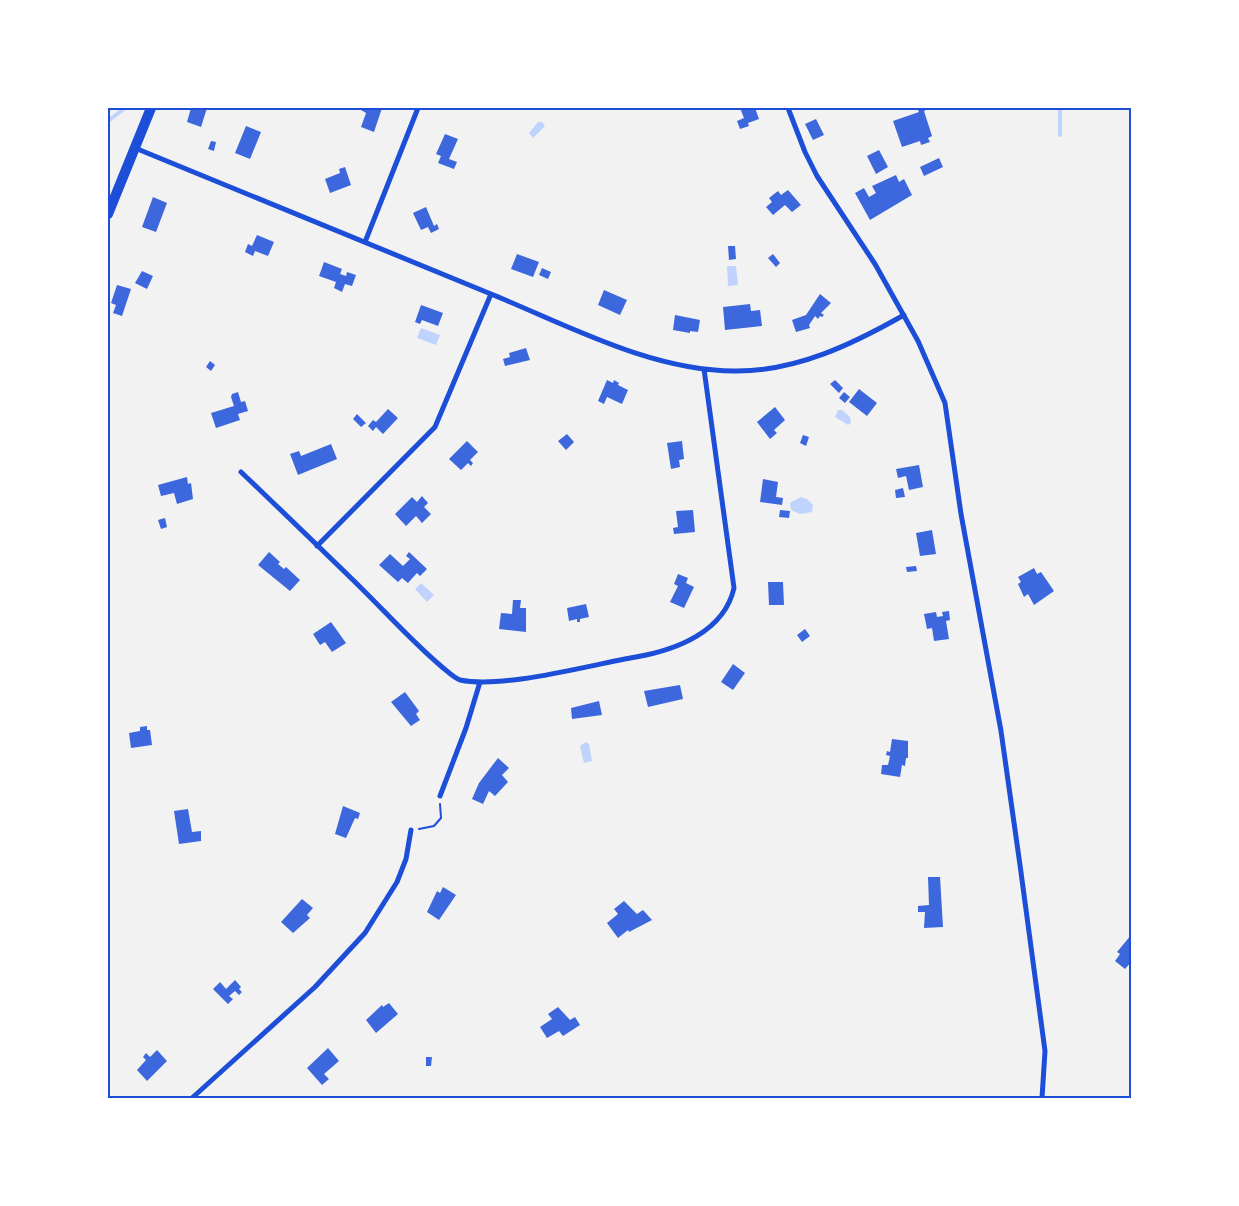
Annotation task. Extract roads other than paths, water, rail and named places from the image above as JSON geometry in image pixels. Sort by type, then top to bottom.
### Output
[{"type":"main road","points":[[108,214],[151,108]]},
{"type":"street","points":[[364,242],[418,108]]},
{"type":"street","points":[[788,108],[805,152],[817,176],[876,264],[918,342],[945,403],[961,514],[987,651],[1020,865],[1044,1051],[1042,1098]]},
{"type":"street","points":[[135,148],[491,294],[621,346],[677,365],[704,370],[738,371],[789,364],[859,340],[904,315]]},
{"type":"street","points":[[317,546],[435,427],[491,294]]},
{"type":"street","points":[[242,472],[415,644],[458,679],[480,682],[530,676],[658,654],[685,643],[709,628],[731,604],[734,588],[731,550],[704,370]]},
{"type":"street","points":[[440,796],[466,728],[480,682]]},
{"type":"street","points":[[192,1098],[315,987],[364,933],[397,882],[406,859],[411,830]]},
{"type":"water","points":[[538,122],[542,122],[545,126],[533,138],[529,133]]},
{"type":"water","points":[[727,266],[736,266],[738,285],[728,286]]},
{"type":"water","points":[[421,328],[440,335],[436,345],[417,338]]},
{"type":"water","points":[[838,410],[842,410],[850,417],[851,423],[848,425],[835,417]]},
{"type":"water","points":[[801,497],[807,499],[813,505],[812,512],[800,514],[791,510],[790,503]]},
{"type":"water","points":[[421,583],[434,595],[427,602],[415,589]]},
{"type":"water","points":[[586,742],[589,744],[592,761],[584,763],[580,746]]},
{"type":"waterway","points":[[108,121],[125,108]]},
{"type":"waterway","points":[[1060,108],[1060,135]]}]
